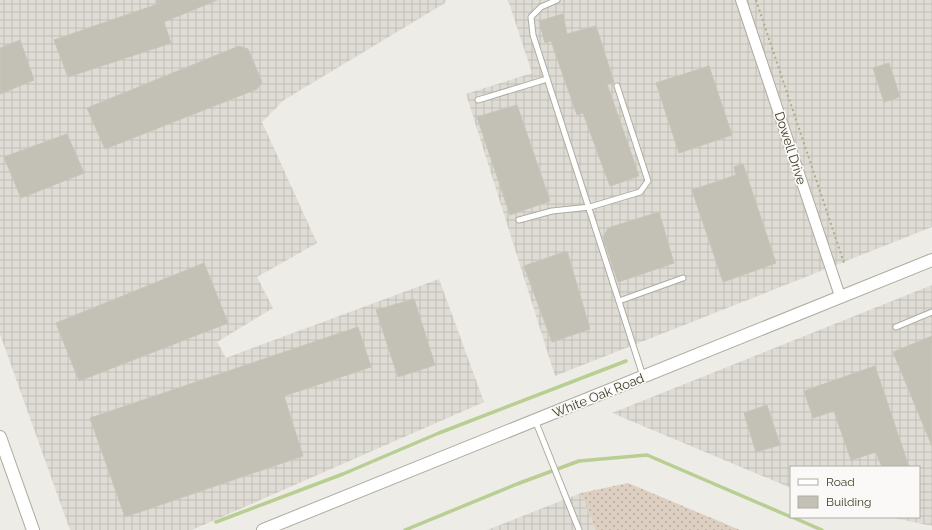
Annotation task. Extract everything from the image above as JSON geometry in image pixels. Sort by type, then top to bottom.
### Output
[{"type":"street","name":"Dowell Drive","points":[[741,0],[840,296]]},
{"type":"street","name":"White Oak Road","points":[[264,530],[932,260]]},
{"type":"street","points":[[0,437],[33,530]]},
{"type":"lane","points":[[557,0],[541,7],[530,17],[533,35],[643,376]]},
{"type":"lane","points":[[478,100],[547,79]]},
{"type":"lane","points":[[519,220],[552,211],[590,208],[640,192],[648,182],[617,86]]},
{"type":"lane","points":[[619,301],[683,278]]},
{"type":"lane","points":[[896,328],[932,312]]},
{"type":"lane","points":[[535,420],[579,530]]},
{"type":"path","points":[[756,0],[844,263]]},
{"type":"shaded area","points":[[0,0],[446,0],[445,3],[284,100],[262,122],[317,243],[257,277],[273,308],[217,342],[226,358],[439,279],[484,402],[192,530],[70,530],[0,334]]},
{"type":"shaded area","points":[[508,0],[932,0],[932,227],[555,376],[466,94],[532,73]]},
{"type":"shaded area","points":[[932,285],[932,526],[895,518],[920,518],[920,466],[790,466],[790,488],[612,413]]},
{"type":"shaded area","points":[[628,483],[740,530],[596,530],[581,493]]},
{"type":"shaded area","points":[[581,493],[596,530],[487,530]]},
{"type":"building","points":[[156,0],[217,0],[164,22],[171,43],[68,77],[54,40],[158,4]]},
{"type":"building","points":[[563,14],[567,34],[596,26],[614,82],[607,84],[639,176],[610,186],[583,113],[577,115],[551,41],[545,43],[539,21]]},
{"type":"building","points":[[20,40],[34,80],[0,94],[0,48]]},
{"type":"building","points":[[239,46],[248,49],[262,82],[257,89],[105,149],[87,108]]},
{"type":"building","points":[[889,63],[900,97],[884,102],[873,68]]},
{"type":"building","points":[[709,66],[732,135],[679,153],[656,83]]},
{"type":"building","points":[[517,105],[550,201],[510,215],[477,117]]},
{"type":"building","points":[[67,134],[84,173],[21,198],[4,157]]},
{"type":"building","points":[[743,164],[776,263],[723,282],[692,190],[736,175],[734,167]]},
{"type":"building","points":[[659,212],[674,263],[618,282],[603,238],[608,228]]},
{"type":"building","points":[[567,251],[590,329],[552,342],[524,266]]},
{"type":"building","points":[[204,263],[228,323],[79,381],[56,323]]},
{"type":"building","points":[[414,299],[435,365],[398,377],[376,310]]},
{"type":"building","points":[[358,327],[371,367],[284,396],[303,456],[125,517],[90,418]]},
{"type":"building","points":[[932,336],[932,446],[893,352]]},
{"type":"building","points":[[875,366],[909,466],[882,466],[876,452],[851,460],[834,411],[813,418],[804,391]]},
{"type":"building","points":[[767,405],[780,445],[756,452],[744,413]]},
{"type":"waterway","points":[[216,522],[343,474],[439,433],[626,361]]},
{"type":"waterway","points":[[405,530],[517,484],[579,461],[647,455],[790,517]]},
{"type":"waterway","points":[[794,518],[822,530]]}]
